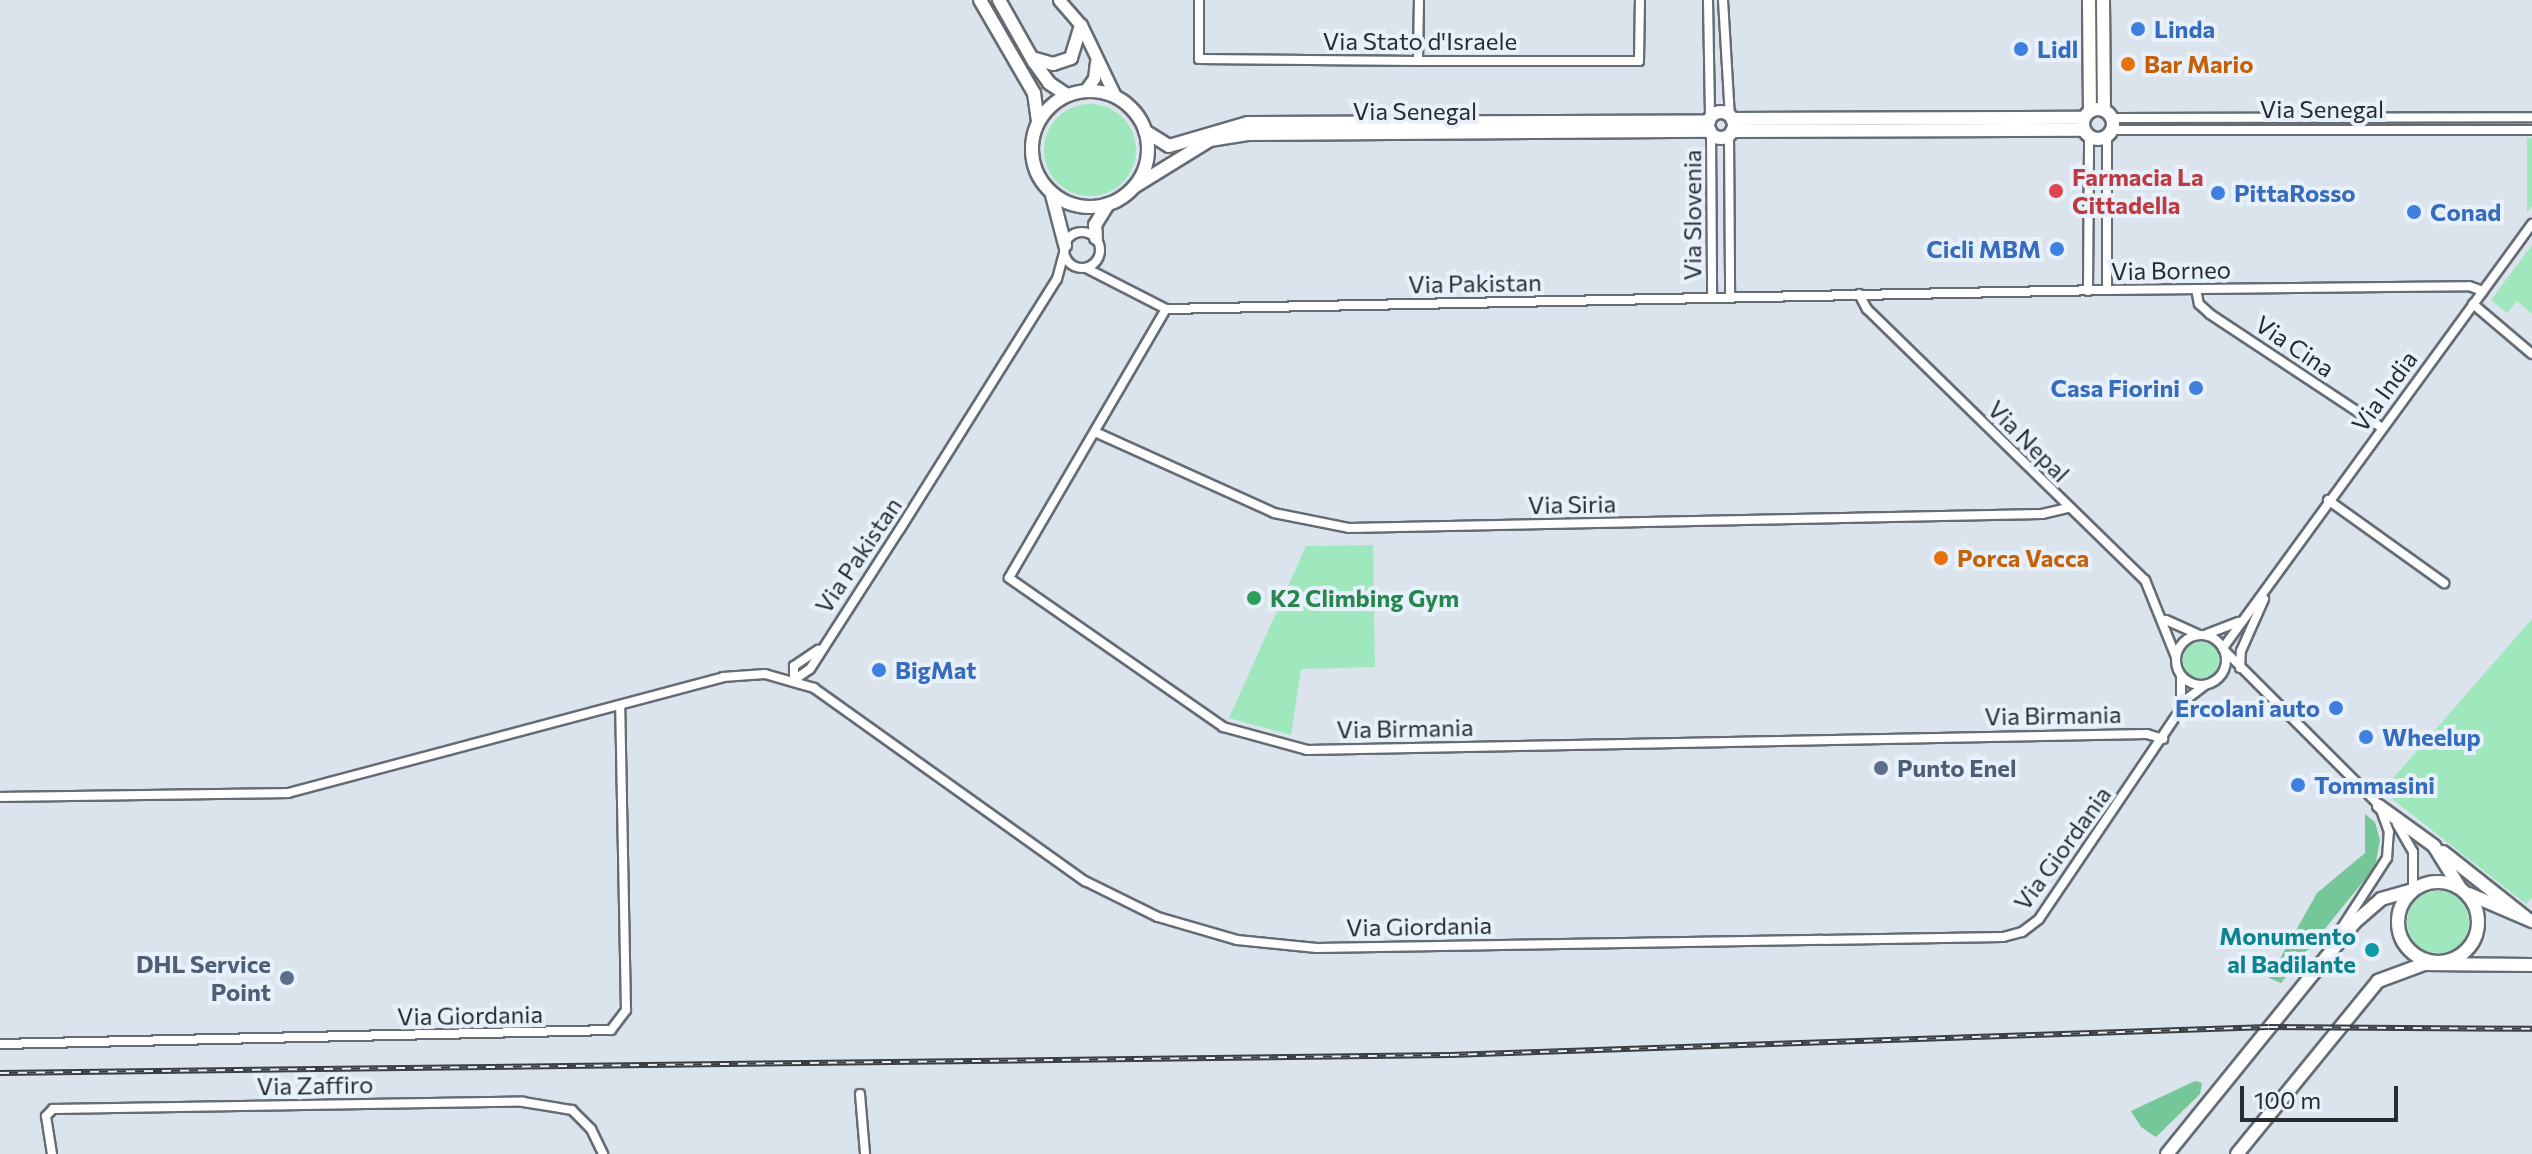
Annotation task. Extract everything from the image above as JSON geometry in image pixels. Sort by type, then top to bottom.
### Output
[{"type":"main road","points":[[980,0],[1034,93],[1038,122],[1032,156],[1061,214],[1064,248]]},
{"type":"main road","points":[[999,0],[1049,83],[1067,95]]},
{"type":"main road","points":[[2089,0],[2098,123]]},
{"type":"main road","points":[[2098,123],[2103,0]]},
{"type":"main road","points":[[1032,58],[1053,64],[1071,58],[1081,25]]},
{"type":"main road","points":[[1038,122],[1067,95],[1085,91],[1115,96],[1134,110],[1145,131],[1147,160],[1134,187],[1108,204],[1095,225],[1096,238]]},
{"type":"main road","points":[[1710,126],[1720,112],[1731,125]]},
{"type":"main road","name":"Via Senegal","points":[[1145,131],[1169,146],[1248,123],[1710,126]]},
{"type":"main road","name":"Via Senegal","points":[[1731,125],[2098,123]]},
{"type":"main road","points":[[1710,126],[1731,125]]},
{"type":"main road","name":"Via Senegal","points":[[1134,187],[1191,149],[1248,134],[1710,126]]},
{"type":"main road","points":[[1050,192],[1072,204],[1108,204]]},
{"type":"main road","points":[[2379,806],[2528,919]]},
{"type":"main road","points":[[2413,890],[2398,912],[2400,938],[2417,957],[2442,963],[2466,952],[2478,929],[2478,915],[2434,846]]},
{"type":"main road","points":[[2167,1154],[2319,963],[2381,899],[2436,882],[2463,890],[2528,919]]},
{"type":"main road","points":[[2237,1154],[2363,995],[2399,971],[2442,963],[2532,965]]},
{"type":"street","points":[[1059,0],[1081,25],[1115,96]]},
{"type":"street","name":"Via Stato d'Israele","points":[[1199,0],[1199,59],[1418,61],[1639,61],[1640,0]]},
{"type":"street","points":[[1418,61],[1419,0]]},
{"type":"street","name":"Via Slovenia","points":[[1708,0],[1712,297]]},
{"type":"street","name":"Via Slovenia","points":[[1723,0],[1731,125],[1730,297]]},
{"type":"street","points":[[1085,91],[1094,78],[1096,58]]},
{"type":"street","name":"Via Senegal","points":[[2098,123],[2532,117]]},
{"type":"street","points":[[2098,123],[2107,290]]},
{"type":"street","points":[[2088,291],[2098,123]]},
{"type":"street","name":"Via Senegal","points":[[2098,123],[2532,130]]},
{"type":"street","name":"Via India","points":[[2224,649],[2328,500],[2532,224]]},
{"type":"street","points":[[1057,279],[1064,248],[1076,233],[1096,238],[1101,273]]},
{"type":"street","points":[[1064,248],[1083,268],[1101,273],[1166,309]]},
{"type":"street","points":[[1057,279],[1097,260]]},
{"type":"street","name":"Via Pakistan","points":[[810,669],[819,649],[1057,279]]},
{"type":"street","name":"Via Borneo","points":[[1859,294],[2469,286],[2483,291]]},
{"type":"street","name":"Via Cina","points":[[2196,289],[2199,304],[2210,314],[2382,428]]},
{"type":"street","name":"Via Pakistan","points":[[1166,309],[1859,294]]},
{"type":"street","name":"Via Nepal","points":[[1859,294],[1867,309],[2145,580],[2165,620],[2180,674]]},
{"type":"street","points":[[2473,304],[2532,354]]},
{"type":"street","name":"Via Birmania","points":[[1166,309],[1009,578],[1195,712],[1269,742],[1307,750],[2147,734],[2163,739]]},
{"type":"street","name":"Via Siria","points":[[1095,432],[1274,513],[1349,528],[2042,514],[2068,508]]},
{"type":"street","points":[[2328,500],[2444,583]]},
{"type":"street","name":"Via India","points":[[2240,670],[2241,651],[2271,584]]},
{"type":"street","points":[[2165,620],[2203,635],[2224,649],[2247,678],[2379,806],[2411,845],[2413,890]]},
{"type":"street","points":[[2176,657],[2187,639],[2243,620]]},
{"type":"street","name":"Via Pakistan","points":[[774,675],[819,649]]},
{"type":"street","points":[[2220,677],[2224,649]]},
{"type":"street","points":[[794,666],[794,680]]},
{"type":"street","points":[[794,680],[810,669],[814,688]]},
{"type":"street","points":[[2180,674],[2191,683],[2205,685],[2220,677],[2247,678]]},
{"type":"street","points":[[2180,674],[2181,708]]},
{"type":"street","name":"Via Giordania","points":[[0,797],[288,793],[723,677],[774,675],[814,688],[1085,881],[1197,931],[1249,943],[1317,948],[2011,936],[2039,919],[2181,708],[2205,685]]},
{"type":"street","name":"Via Giordania","points":[[0,1044],[611,1030],[626,1010],[620,705]]},
{"type":"street","points":[[2319,963],[2387,858],[2389,832],[2379,806]]},
{"type":"street","points":[[860,1094],[865,1154]]},
{"type":"street","name":"Via Zaffiro","points":[[52,1154],[46,1116],[53,1109],[523,1102],[572,1110],[591,1129],[603,1154]]},
{"type":"green space","points":[[1090,104],[1108,107],[1123,117],[1133,132],[1136,150],[1133,168],[1123,183],[1108,193],[1090,196],[1072,193],[1057,183],[1047,168],[1044,150],[1047,132],[1057,117],[1072,107]]},
{"type":"green space","points":[[2527,138],[2532,138],[2532,206],[2527,213]]},
{"type":"green space","points":[[2532,245],[2532,314],[2517,301],[2507,313],[2491,300]]},
{"type":"green space","points":[[1373,545],[1375,667],[1301,669],[1291,735],[1229,718],[1306,546]]},
{"type":"green space","points":[[2532,619],[2532,898],[2526,904],[2382,791]]},
{"type":"green space","points":[[2201,642],[2214,647],[2219,660],[2214,673],[2201,678],[2188,673],[2183,660],[2188,647]]},
{"type":"green space","points":[[2365,814],[2375,822],[2380,840],[2375,867],[2281,983],[2269,978],[2317,893],[2365,853]]},
{"type":"green space","points":[[2432,891],[2444,891],[2460,900],[2467,910],[2467,934],[2460,944],[2444,953],[2432,953],[2412,939],[2407,928],[2407,916],[2421,896]]},
{"type":"green space","points":[[2195,1081],[2202,1083],[2200,1094],[2156,1137],[2141,1127],[2131,1111]]},
{"type":"railway","points":[[0,1073],[1450,1055],[2269,1027],[2532,1029]]},
{"type":"place","name":"Linda","points":[[2138,29]]},
{"type":"place","name":"Lidl","points":[[2021,49]]},
{"type":"place","name":"Bar Mario","points":[[2128,64]]},
{"type":"place","name":"Farmacia La Cittadella","points":[[2056,191]]},
{"type":"place","name":"PittaRosso","points":[[2218,193]]},
{"type":"place","name":"Conad","points":[[2414,212]]},
{"type":"place","name":"Cicli MBM","points":[[2057,249]]},
{"type":"place","name":"Casa Fiorini","points":[[2196,388]]},
{"type":"place","name":"Porca Vacca","points":[[1941,558]]},
{"type":"place","name":"K2 Climbing Gym","points":[[1254,598]]},
{"type":"place","name":"BigMat","points":[[879,670]]},
{"type":"place","name":"Ercolani auto","points":[[2336,708]]},
{"type":"place","name":"Wheelup","points":[[2366,737]]},
{"type":"place","name":"Punto Enel","points":[[1881,768]]},
{"type":"place","name":"Tommasini","points":[[2298,785]]},
{"type":"place","name":"Monumento al Badilante","points":[[2372,950]]},
{"type":"place","name":"DHL Service Point","points":[[287,978]]}]
